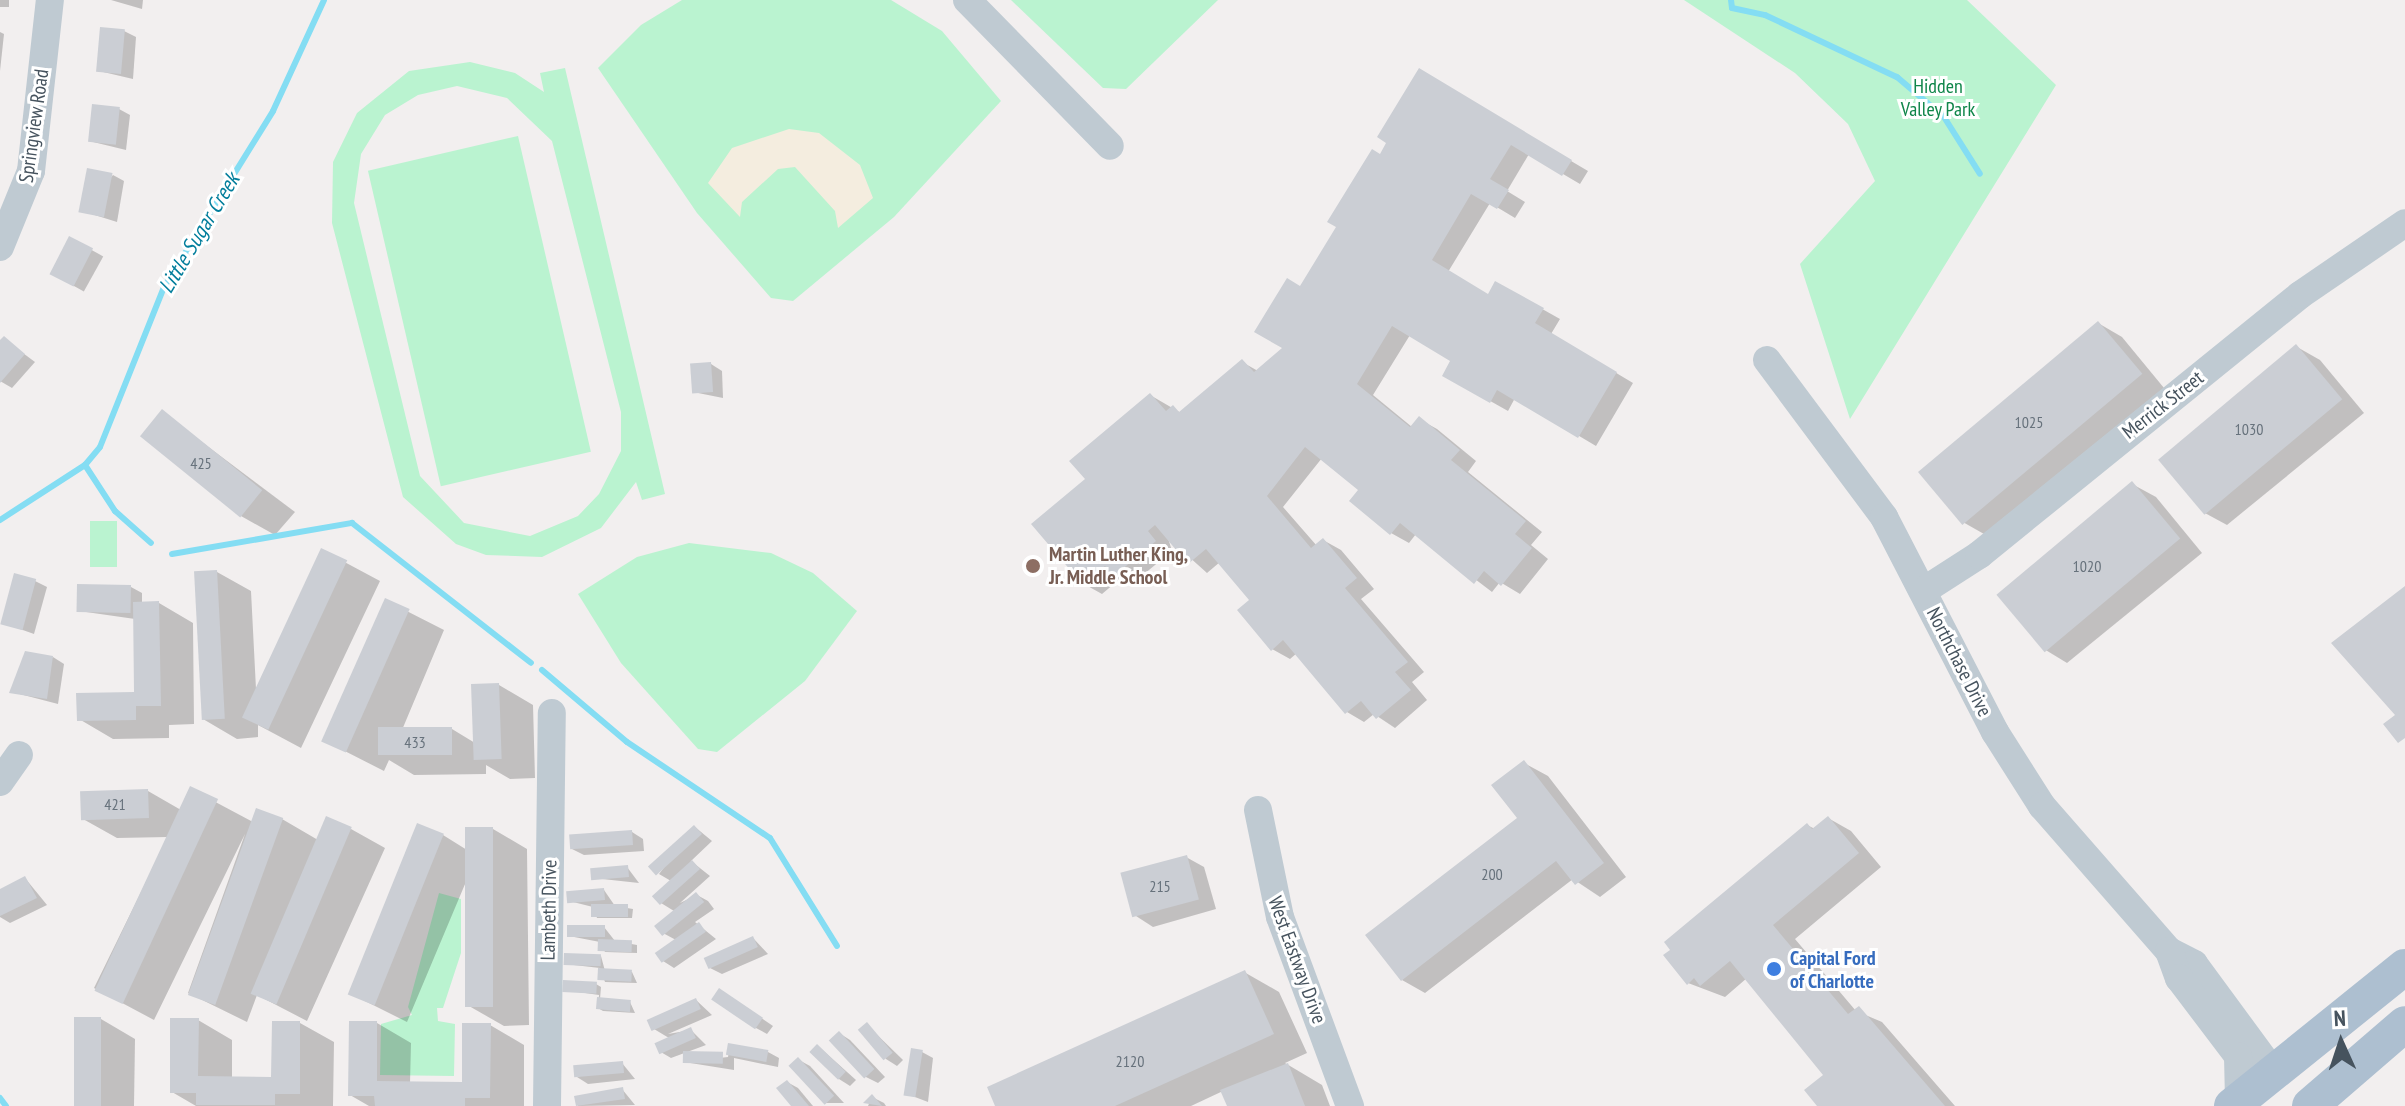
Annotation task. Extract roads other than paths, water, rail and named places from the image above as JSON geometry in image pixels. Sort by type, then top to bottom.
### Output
[{"type":"main road","points":[[2253,1096],[2405,967]]},
{"type":"main road","points":[[2310,1106],[2405,1024]]},
{"type":"street","name":"Springview Road","points":[[0,247],[31,171],[50,0]]},
{"type":"street","points":[[967,0],[1110,146]]},
{"type":"street","name":"Merrick Street","points":[[1923,591],[1979,555],[2300,295],[2405,223]]},
{"type":"street","name":"Northchase Drive","points":[[1767,360],[1884,517],[1995,732],[2042,806],[2169,951],[2179,978],[2238,1056],[2253,1096]]},
{"type":"street","name":"Lambeth Drive","points":[[547,1106],[552,713]]},
{"type":"street","points":[[0,782],[19,755]]},
{"type":"street","name":"West Eastway Drive","points":[[1258,810],[1280,917],[1350,1106]]},
{"type":"street","name":"Northchase Drive","points":[[2169,951],[2194,964],[2253,1096]]},
{"type":"waterway","name":"Little Sugar Creek","points":[[0,520],[85,465],[100,447],[164,287],[273,111],[324,0]]},
{"type":"waterway","points":[[1731,0],[1732,8],[1765,15],[1897,77],[1944,117],[1980,174]]},
{"type":"waterway","points":[[85,465],[115,511],[151,543]]},
{"type":"waterway","points":[[172,554],[352,523],[531,663]]},
{"type":"waterway","points":[[542,670],[627,742],[770,838],[837,946]]},
{"type":"waterway","points":[[0,1098],[6,1106]]},
{"type":"place","name":"Martin Luther King, Jr. Middle School","points":[[1033,566]]},
{"type":"place","name":"Capital Ford of Charlotte","points":[[1774,969]]},
{"type":"park label","name":"Hidden Valley Park","points":[[1938,98]]}]
